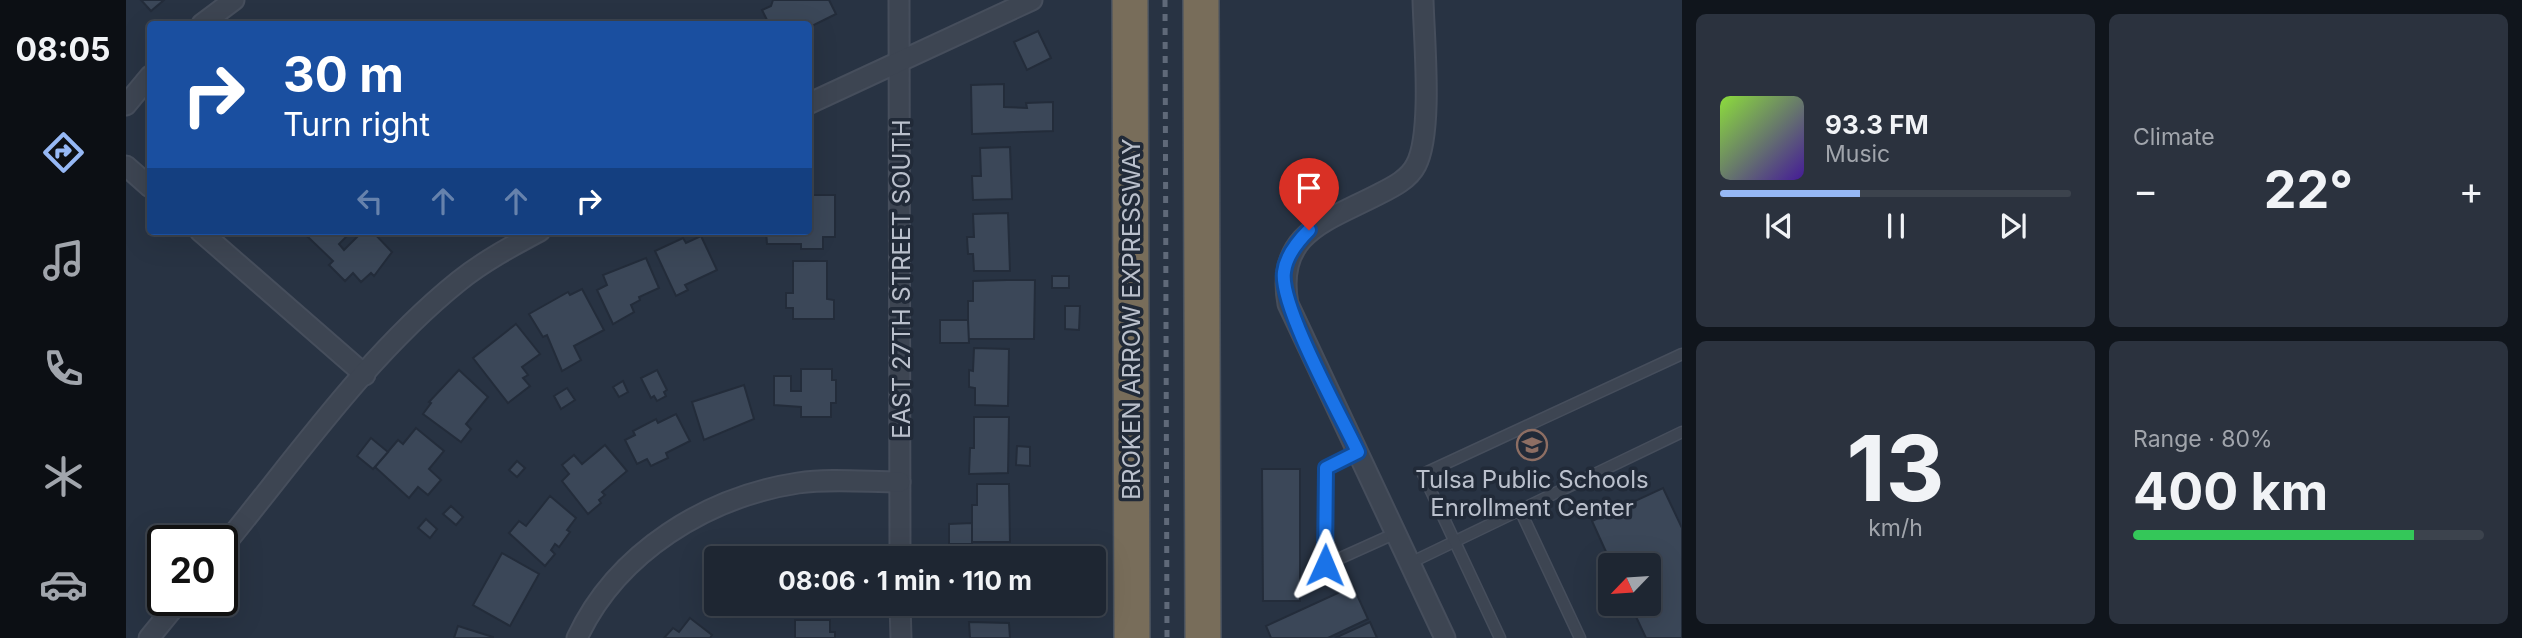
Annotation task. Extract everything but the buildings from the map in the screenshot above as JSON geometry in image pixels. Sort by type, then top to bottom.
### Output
[{"type":"highway","points":[[1201,1],[1203,638]]},
{"type":"highway","name":"BROKEN ARROW EXPRESSWAY","points":[[1130,10],[1132,638]]},
{"type":"street","points":[[206,21],[234,0]]},
{"type":"street","name":"EAST 27TH STREET SOUTH","points":[[899,0],[900,546]]},
{"type":"street","points":[[812,102],[1032,0]]},
{"type":"street","points":[[1423,0],[1424,128],[1422,150],[1416,166],[1396,186],[1309,230],[1297,242],[1284,271],[1287,304],[1410,562],[1442,637]]},
{"type":"street","points":[[126,105],[147,80]]},
{"type":"street","points":[[126,166],[147,184]]},
{"type":"street","points":[[205,235],[365,375]]},
{"type":"street","points":[[238,529],[365,375],[421,315],[459,281],[534,235]]},
{"type":"street","points":[[578,638],[584,623],[616,580],[645,551],[677,527],[714,508],[756,492],[800,483],[900,482]]},
{"type":"street","points":[[149,638],[167,616]]},
{"type":"street","points":[[900,616],[901,638]]},
{"type":"lane","points":[[1500,638],[1423,474],[1682,354]]},
{"type":"lane","points":[[1410,562],[1682,432]]},
{"type":"lane","points":[[1358,452],[1326,468],[1325,565],[1396,533]]},
{"type":"lane","points":[[1520,510],[1580,638]]},
{"type":"railway","points":[[1165,0],[1167,638]]},
{"type":"place","name":"Tulsa Public Schools Enrollment Center","points":[[1532,445]]},
{"type":"route","points":[[1309,230],[1297,242],[1284,271],[1287,304],[1358,452],[1326,468],[1325,565]]}]
